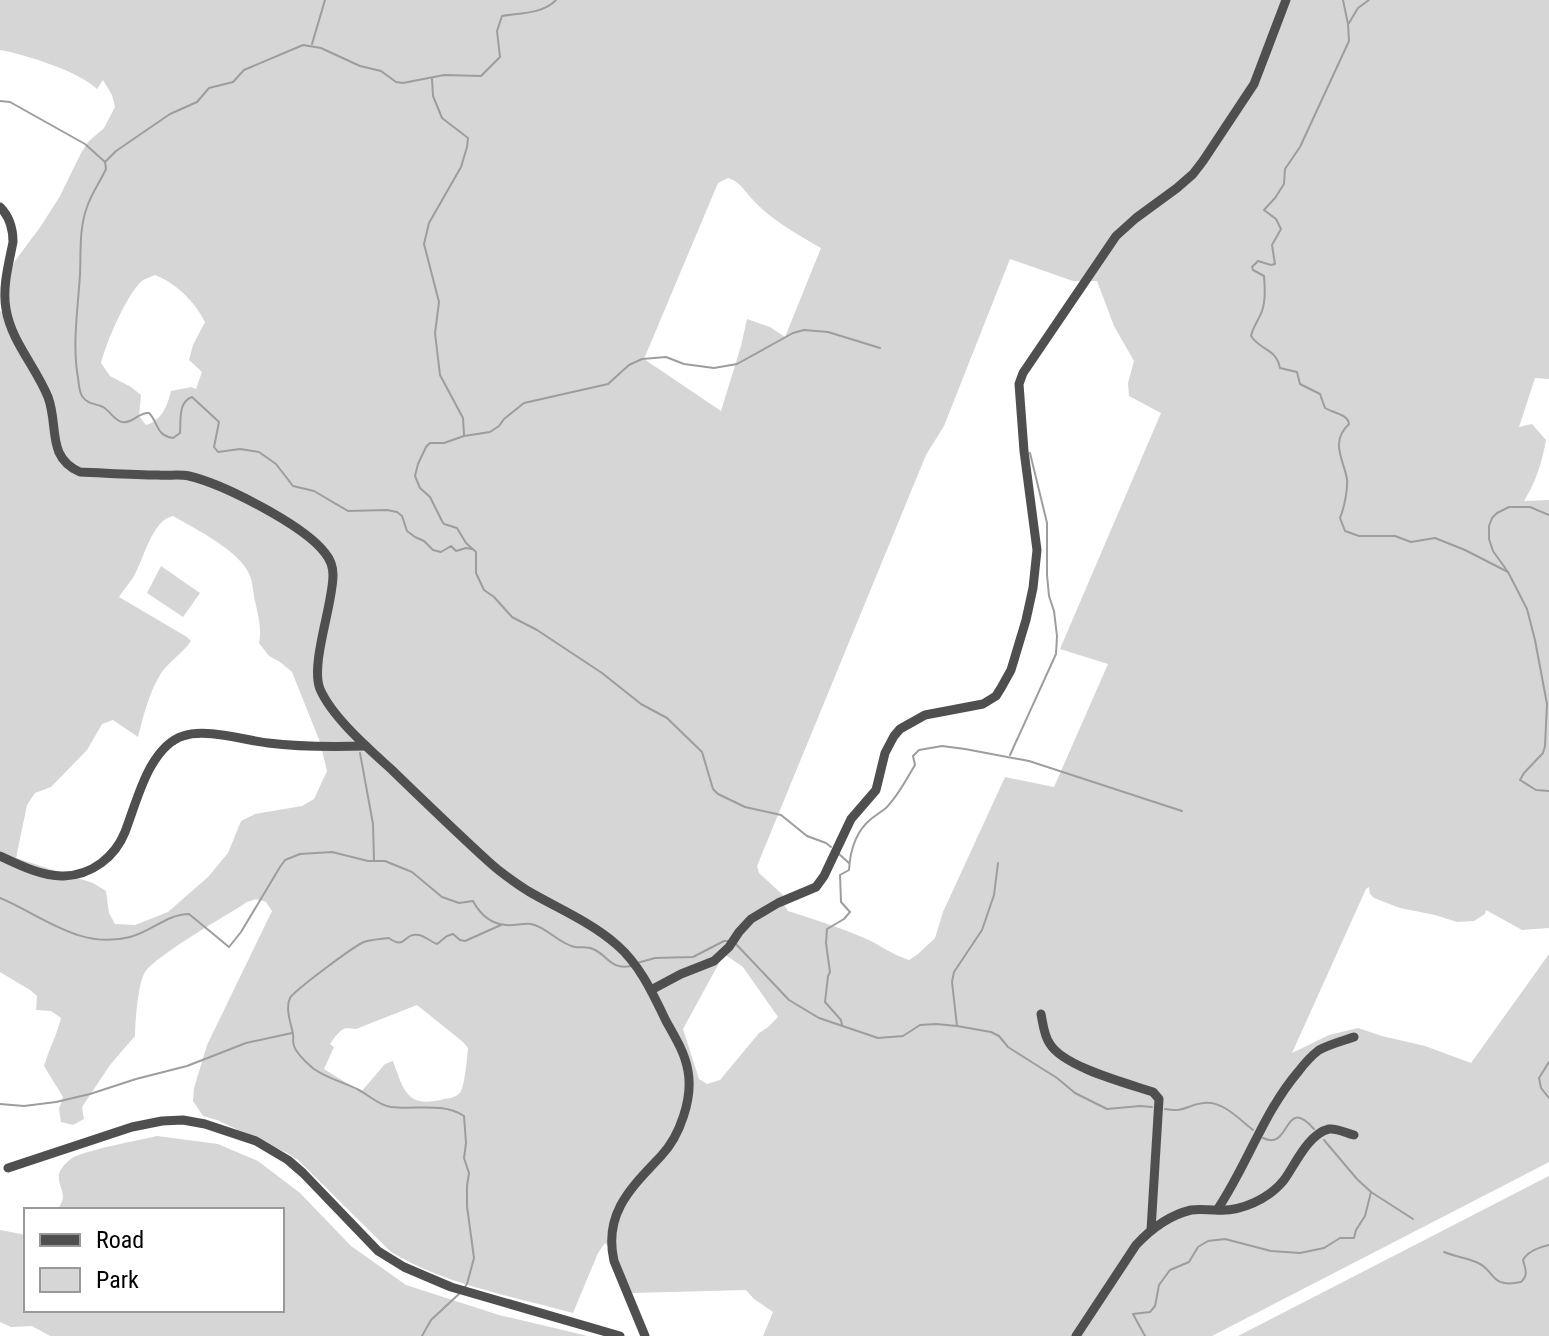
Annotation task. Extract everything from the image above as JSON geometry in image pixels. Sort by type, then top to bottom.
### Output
[{"type":"street","points":[[651,990],[714,961],[751,919],[778,903],[816,887],[851,819],[876,790],[885,753],[900,729],[925,715],[983,704],[996,696],[1011,670],[1026,620],[1037,550],[1024,451],[1019,384],[1023,373],[1116,236],[1177,188],[1203,161],[1254,84],[1286,0]]},
{"type":"street","points":[[0,207],[11,222],[13,233],[6,308],[18,341],[48,398],[59,456],[80,472],[187,476],[219,486],[266,510],[316,543],[326,554],[333,571],[317,680],[343,722],[510,880],[615,943],[633,962],[651,990],[680,1047],[689,1073],[689,1090],[673,1140],[632,1185],[620,1205],[612,1229],[614,1261],[645,1336]]},
{"type":"street","points":[[0,856],[25,867],[63,876],[85,872],[105,861],[124,835],[153,762],[170,742],[182,736],[196,733],[321,747],[366,746]]},
{"type":"street","points":[[1041,1014],[1051,1047],[1068,1061],[1157,1095],[1151,1230]]},
{"type":"street","points":[[1217,1210],[1278,1098],[1294,1077],[1316,1053],[1354,1037]]},
{"type":"street","points":[[8,1168],[132,1127],[183,1120],[205,1124],[256,1141],[288,1160],[378,1251],[404,1267],[451,1287],[620,1336]]},
{"type":"street","points":[[1076,1336],[1136,1245],[1151,1230],[1189,1211],[1229,1212],[1240,1208],[1269,1194],[1283,1181],[1306,1147],[1323,1132],[1335,1129],[1354,1135]]},
{"type":"green space","points":[[0,0],[1549,0],[1549,379],[1535,378],[1519,427],[1532,424],[1546,440],[1538,472],[1524,501],[1549,500],[1549,928],[1522,930],[1486,910],[1474,921],[1457,922],[1374,898],[1369,887],[1292,1053],[1329,1035],[1358,1028],[1425,1046],[1471,1063],[1549,954],[1549,1162],[1212,1336],[763,1336],[773,1312],[746,1290],[632,1293],[605,1243],[573,1313],[434,1273],[391,1252],[298,1160],[203,1116],[193,1101],[207,1045],[272,911],[266,902],[256,899],[191,936],[150,967],[140,986],[135,1036],[110,1065],[82,1107],[84,1119],[73,1125],[61,1122],[59,1109],[63,1097],[44,1066],[61,1018],[51,1011],[36,1010],[37,996],[0,972],[0,311],[3,312],[9,273],[15,261],[60,196],[81,153],[104,128],[115,107],[103,80],[97,89],[65,70],[0,50]],"holes":[[[728,178],[735,181],[767,214],[821,248],[785,337],[770,327],[747,319],[721,411],[644,359],[718,183]],[[1010,259],[1073,281],[1097,281],[1114,326],[1134,361],[1128,383],[1129,396],[1161,413],[1060,649],[1108,664],[1054,787],[1005,777],[943,912],[935,938],[909,960],[835,926],[788,911],[782,902],[783,895],[759,873],[757,866],[926,455],[944,426]],[[155,275],[163,278],[190,300],[205,322],[189,360],[202,372],[196,389],[171,391],[163,412],[146,425],[139,416],[141,395],[110,376],[101,363],[124,307],[143,280]],[[173,516],[205,534],[227,549],[245,567],[251,579],[258,616],[259,643],[269,656],[292,672],[320,742],[327,771],[314,799],[302,806],[255,814],[241,821],[228,853],[208,877],[168,912],[135,925],[115,924],[109,913],[106,891],[93,883],[16,858],[27,805],[35,793],[51,787],[87,750],[102,724],[113,720],[138,737],[156,682],[163,670],[191,641],[119,597],[134,576],[154,532]],[[724,954],[743,967],[778,1017],[759,1033],[720,1080],[707,1084],[699,1079],[683,1029]],[[417,1005],[468,1048],[461,1091],[453,1097],[432,1101],[415,1099],[404,1089],[393,1061],[385,1064],[361,1092],[324,1069],[334,1047],[330,1044],[335,1037],[345,1028],[355,1029]]]},
{"type":"green space","points":[[161,566],[200,593],[183,617],[147,593]]},
{"type":"green space","points":[[157,1136],[218,1144],[258,1161],[300,1193],[351,1246],[406,1285],[499,1315],[588,1336],[50,1336],[32,1326],[11,1327],[0,1322],[0,1230],[24,1235],[24,1312],[284,1312],[284,1208],[58,1208],[63,1200],[59,1174],[63,1166],[76,1156]]},
{"type":"green space","points":[[1549,1176],[1549,1336],[1238,1336]]},
{"type":"waterway","points":[[312,44],[325,0]]},
{"type":"waterway","points":[[472,549],[456,551],[451,546],[441,552],[433,550],[407,531],[402,516],[397,512],[348,511],[314,491],[293,486],[276,464],[259,452],[240,449],[218,452],[214,447],[219,422],[192,397],[182,407],[180,433],[173,438],[160,431],[149,413],[122,422],[103,407],[87,401],[80,390],[76,365],[83,224],[89,202],[106,169],[105,162],[116,151],[170,114],[197,102],[209,88],[233,82],[244,70],[303,45],[321,48],[360,66],[381,71],[396,82],[444,75],[481,76],[500,57],[497,31],[502,16],[538,10],[556,0]]},
{"type":"waterway","points":[[1343,0],[1349,41],[1300,147],[1285,169],[1284,184],[1264,210],[1276,219],[1281,229],[1272,245],[1275,264],[1258,261],[1252,267],[1264,276],[1265,294],[1262,311],[1251,336],[1272,353],[1280,368],[1297,372],[1300,384],[1320,394],[1325,408],[1348,421],[1339,444],[1347,479],[1340,518],[1345,531],[1359,536],[1395,536],[1411,542],[1435,538],[1508,572]]},
{"type":"waterway","points":[[1349,23],[1358,8],[1369,0]]},
{"type":"waterway","points":[[432,79],[433,96],[442,118],[468,138],[461,167],[429,223],[424,244],[439,302],[435,333],[440,375],[463,418],[464,435]]},
{"type":"waterway","points":[[0,101],[10,102],[85,144],[105,162]]},
{"type":"waterway","points":[[831,847],[807,836],[781,815],[745,807],[718,794],[713,789],[702,752],[667,718],[641,704],[602,673],[537,630],[512,617],[484,590],[476,573],[476,552],[457,528],[444,524],[415,476],[430,443],[444,443],[490,432],[524,403],[608,384],[629,365],[642,359],[666,357],[684,364],[714,368],[737,364],[804,330],[828,332],[880,348]]},
{"type":"waterway","points":[[1010,755],[1056,654],[1057,636],[1047,575],[1047,523],[1030,453]]},
{"type":"waterway","points":[[1549,515],[1530,507],[1509,507],[1497,513],[1489,526],[1493,551],[1527,609],[1547,704],[1543,753],[1520,780],[1536,790],[1549,791]]},
{"type":"waterway","points":[[842,1025],[825,1002],[830,972],[827,929],[850,912],[841,902],[840,875],[849,870],[857,836],[894,798],[915,765],[913,756],[919,750],[942,746],[1029,761],[1182,811]]},
{"type":"waterway","points":[[360,753],[373,824],[374,860]]},
{"type":"waterway","points":[[0,898],[62,929],[95,939],[130,937],[173,917],[189,914],[229,947],[285,860],[300,854],[332,852],[368,861],[385,861],[412,872],[442,897],[459,903],[473,901],[482,914],[495,923],[537,926],[569,945],[591,948],[618,966],[631,966]]},
{"type":"waterway","points":[[839,854],[849,863]]},
{"type":"waterway","points":[[957,1026],[952,982],[954,972],[982,930],[994,895],[998,863]]},
{"type":"waterway","points":[[464,1288],[474,1258],[467,1206],[469,1173],[464,1158],[464,1116],[447,1109],[386,1106],[319,1072],[295,1049],[288,1006],[290,998],[302,986],[364,942],[389,938],[399,943],[414,935],[437,944],[453,934],[465,941],[501,925]]},
{"type":"waterway","points":[[637,963],[655,958],[693,957],[729,941]]},
{"type":"waterway","points":[[735,943],[789,1000],[819,1018],[878,1038],[903,1036],[920,1025],[936,1024],[991,1032],[1075,1093],[1107,1109],[1152,1107]]},
{"type":"waterway","points":[[0,1104],[24,1106],[90,1094],[187,1066],[246,1043],[292,1033]]},
{"type":"waterway","points":[[1549,1062],[1539,1078],[1541,1088],[1549,1098]]},
{"type":"waterway","points":[[1165,1109],[1217,1104],[1253,1130]]},
{"type":"waterway","points":[[1263,1138],[1278,1138],[1297,1118],[1314,1129]]},
{"type":"waterway","points":[[1324,1140],[1371,1192],[1413,1219]]},
{"type":"waterway","points":[[1145,1336],[1133,1314],[1150,1312],[1155,1306],[1159,1285],[1170,1270],[1189,1262],[1198,1247],[1208,1241],[1225,1239],[1271,1251],[1300,1253],[1324,1248],[1340,1238],[1354,1238],[1365,1216],[1371,1192]]},
{"type":"waterway","points":[[1444,1252],[1476,1262],[1498,1281],[1510,1283],[1521,1282],[1525,1277],[1523,1260],[1528,1254],[1549,1245]]},
{"type":"waterway","points":[[422,1336],[431,1320],[460,1293]]}]
